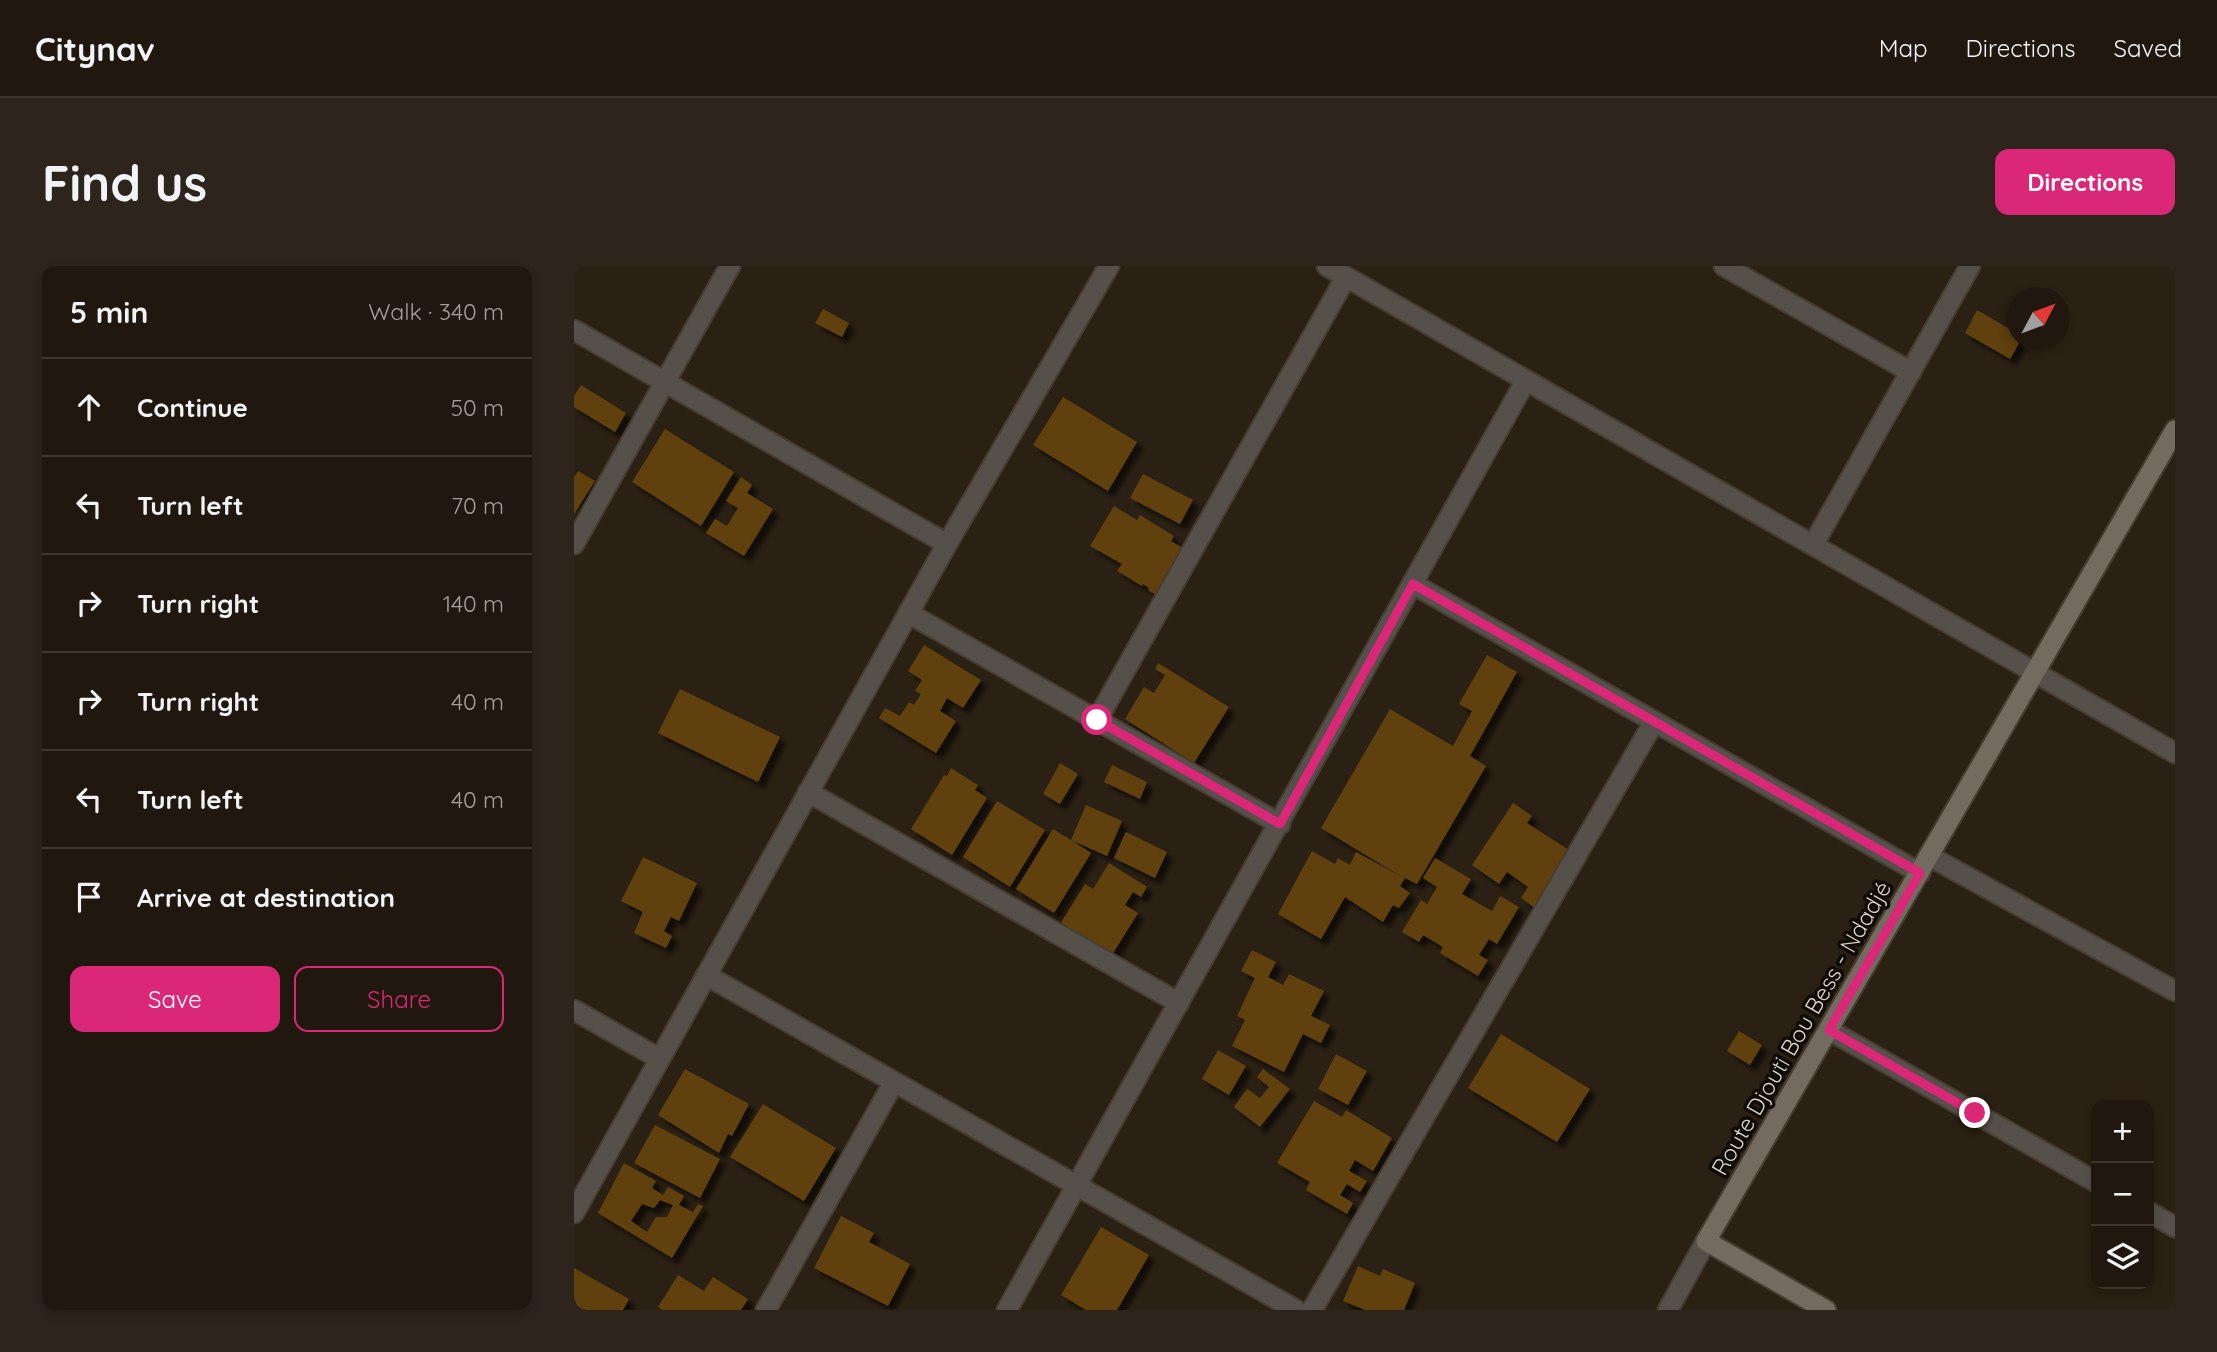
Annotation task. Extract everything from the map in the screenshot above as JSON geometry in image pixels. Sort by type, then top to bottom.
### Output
[{"type":"main road","name":"Route Djouti Bou Bess - Ndadjé","points":[[1706,1241],[2175,430]]},
{"type":"main road","points":[[1706,1241],[1826,1310]]},
{"type":"street","points":[[574,544],[730,266]]},
{"type":"street","points":[[574,1213],[908,613],[1109,266]]},
{"type":"street","points":[[1327,266],[2175,753]]},
{"type":"street","points":[[1724,266],[1911,372]]},
{"type":"street","points":[[1813,545],[1970,266]]},
{"type":"street","points":[[1097,720],[1346,277]]},
{"type":"street","points":[[574,330],[947,544]]},
{"type":"street","points":[[1007,1310],[1527,380]]},
{"type":"street","points":[[1413,584],[1654,722],[1924,865],[2175,991]]},
{"type":"street","points":[[908,613],[1280,824]]},
{"type":"street","points":[[1312,1310],[1654,722]]},
{"type":"street","points":[[808,792],[1179,1003]]},
{"type":"street","points":[[706,975],[1296,1310]]},
{"type":"street","points":[[574,1010],[660,1059]]},
{"type":"street","points":[[1829,1030],[2091,1179]]},
{"type":"street","points":[[766,1310],[894,1082]]},
{"type":"street","points":[[2154,1215],[2175,1227]]},
{"type":"street","points":[[1668,1310],[1706,1241]]},
{"type":"building","points":[[823,309],[849,323],[842,337],[815,323]]},
{"type":"building","points":[[1977,310],[2007,327],[2007,350],[2015,350],[2010,359],[1965,333]]},
{"type":"building","points":[[581,385],[626,413],[615,432],[574,407],[574,396]]},
{"type":"building","points":[[1063,397],[1137,442],[1108,491],[1033,445]]},
{"type":"building","points":[[665,429],[734,472],[701,526],[632,482]]},
{"type":"building","points":[[578,471],[595,481],[574,514],[574,477]]},
{"type":"building","points":[[1143,474],[1193,500],[1180,524],[1130,498]]},
{"type":"building","points":[[741,477],[752,485],[747,493],[773,509],[744,556],[706,533],[715,519],[727,526],[738,508],[726,501]]},
{"type":"building","points":[[1114,506],[1137,520],[1140,515],[1174,536],[1171,541],[1184,549],[1156,595],[1143,584],[1142,586],[1117,571],[1122,564],[1090,546]]},
{"type":"building","points":[[924,645],[981,680],[963,708],[947,698],[940,711],[956,721],[936,753],[879,718],[885,708],[900,716],[909,702],[914,705],[921,694],[915,691],[922,680],[908,671]]},
{"type":"building","points":[[1487,655],[1517,672],[1470,756],[1486,766],[1417,884],[1405,878],[1400,886],[1410,893],[1399,908],[1393,905],[1383,922],[1345,897],[1321,939],[1278,914],[1312,851],[1335,864],[1338,858],[1350,865],[1356,852],[1402,877],[1321,828],[1390,709],[1453,746],[1472,711],[1459,704]]},
{"type":"building","points":[[1158,663],[1229,707],[1194,763],[1125,719],[1144,687],[1154,693],[1165,675],[1155,669]]},
{"type":"building","points":[[680,689],[780,737],[758,782],[658,733]]},
{"type":"building","points":[[1060,763],[1078,774],[1060,804],[1043,794]]},
{"type":"building","points":[[1112,765],[1147,782],[1140,799],[1104,782]]},
{"type":"building","points":[[951,768],[978,785],[975,790],[987,798],[952,855],[911,829]]},
{"type":"building","points":[[997,801],[1045,830],[1010,887],[963,857]]},
{"type":"building","points":[[1513,803],[1532,816],[1527,823],[1572,852],[1535,908],[1521,898],[1528,887],[1507,872],[1499,884],[1472,865]]},
{"type":"building","points":[[1086,805],[1122,821],[1107,856],[1071,840]]},
{"type":"building","points":[[1053,829],[1091,853],[1054,913],[1016,889]]},
{"type":"building","points":[[1126,832],[1167,852],[1155,878],[1114,858]]},
{"type":"building","points":[[643,857],[697,883],[679,921],[671,917],[664,931],[672,936],[666,948],[634,933],[643,912],[621,901]]},
{"type":"building","points":[[1435,858],[1471,879],[1462,894],[1492,911],[1500,896],[1519,907],[1497,944],[1489,939],[1479,955],[1488,960],[1478,976],[1440,953],[1443,947],[1423,935],[1419,942],[1402,932],[1421,900],[1427,904],[1437,887],[1423,878]]},
{"type":"building","points":[[1109,863],[1147,887],[1141,897],[1133,892],[1125,905],[1138,913],[1110,958],[1059,926],[1085,884],[1093,889]]},
{"type":"building","points":[[1252,950],[1276,962],[1268,977],[1283,985],[1289,974],[1324,991],[1311,1016],[1330,1025],[1321,1043],[1303,1034],[1284,1072],[1232,1046],[1245,1020],[1237,1016],[1255,978],[1241,971]]},
{"type":"building","points":[[1739,1031],[1762,1045],[1750,1065],[1727,1051]]},
{"type":"building","points":[[1501,1034],[1590,1089],[1557,1142],[1468,1088]]},
{"type":"building","points":[[1218,1050],[1246,1066],[1229,1095],[1202,1079]]},
{"type":"building","points":[[1336,1054],[1367,1071],[1348,1105],[1318,1089]]},
{"type":"building","points":[[685,1069],[749,1104],[732,1136],[728,1134],[719,1153],[658,1115]]},
{"type":"building","points":[[1263,1069],[1290,1089],[1260,1127],[1234,1107],[1247,1089],[1260,1098],[1269,1087],[1257,1077]]},
{"type":"building","points":[[1314,1101],[1342,1117],[1346,1110],[1392,1138],[1373,1171],[1355,1160],[1349,1171],[1367,1181],[1360,1192],[1347,1184],[1340,1195],[1353,1203],[1347,1214],[1306,1190],[1310,1182],[1277,1163]]},
{"type":"building","points":[[763,1104],[836,1148],[804,1201],[730,1157]]},
{"type":"building","points":[[655,1125],[720,1159],[700,1198],[634,1163]]},
{"type":"building","points":[[624,1163],[656,1181],[652,1188],[663,1195],[668,1187],[684,1196],[679,1205],[693,1212],[698,1204],[703,1206],[672,1258],[598,1213]],"holes":[[[660,1200],[673,1205],[667,1217],[656,1217],[647,1232],[631,1221],[642,1204],[654,1208]]]},
{"type":"building","points":[[841,1216],[874,1233],[869,1242],[910,1264],[888,1306],[814,1268]]},
{"type":"building","points":[[1101,1227],[1149,1255],[1117,1310],[1086,1310],[1061,1295]]},
{"type":"building","points":[[1358,1266],[1380,1276],[1383,1269],[1415,1283],[1404,1310],[1365,1310],[1343,1301]]},
{"type":"building","points":[[574,1268],[629,1299],[623,1310],[574,1310]]},
{"type":"building","points":[[678,1275],[704,1291],[713,1277],[748,1299],[741,1310],[663,1310],[658,1307]]},
{"type":"route","points":[[1097,720],[1280,824],[1413,584],[1920,873],[1829,1030],[1975,1113]]}]
